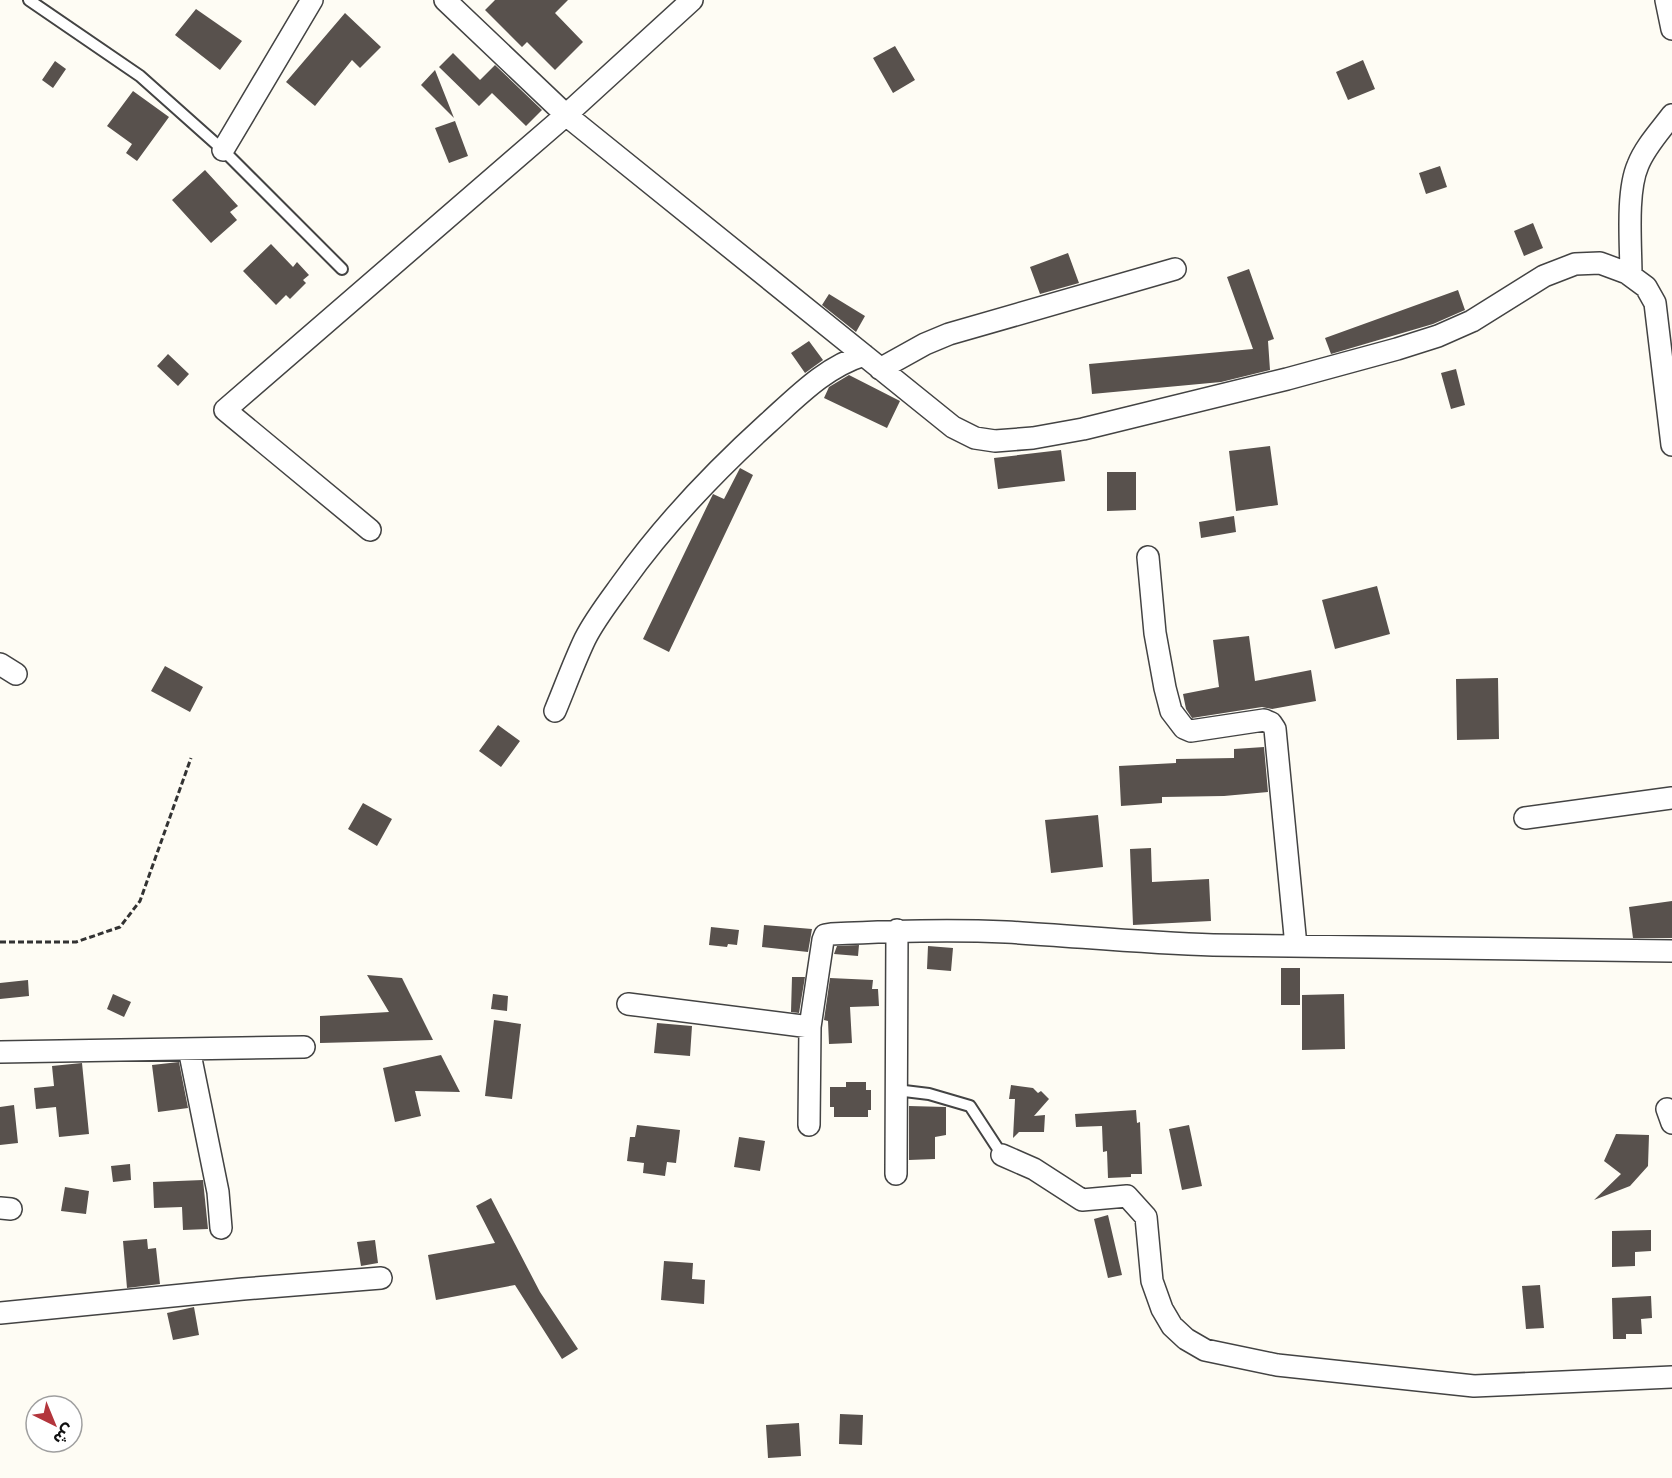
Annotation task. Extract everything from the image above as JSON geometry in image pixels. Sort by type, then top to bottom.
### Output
[{"type":"street","points":[[223,150],[312,0]]},
{"type":"street","points":[[445,0],[566,115],[880,369],[963,433],[975,438],[995,441],[1023,439],[1083,429],[1287,379],[1397,349],[1438,336],[1472,321],[1544,276],[1575,264],[1600,263],[1631,276],[1646,287],[1655,303],[1672,445]]},
{"type":"street","points":[[370,530],[225,410],[566,115],[692,0]]},
{"type":"street","points":[[1666,0],[1672,27]]},
{"type":"street","points":[[1631,276],[1630,229],[1635,174],[1642,156],[1672,115]]},
{"type":"street","points":[[880,369],[925,344],[949,334],[1175,269]]},
{"type":"street","points":[[555,711],[586,639],[602,612],[640,557],[683,507],[734,454],[814,381],[836,366],[864,355]]},
{"type":"street","points":[[1149,557],[1155,633],[1171,711],[1178,721],[1191,731],[1264,720],[1271,723],[1275,729],[1296,946]]},
{"type":"street","points":[[1525,818],[1672,798]]},
{"type":"street","points":[[896,1174],[897,930]]},
{"type":"street","points":[[809,1125],[810,1027],[825,936],[897,930],[1006,932],[1158,944],[1672,951]]},
{"type":"street","points":[[628,1004],[810,1027]]},
{"type":"street","points":[[0,1052],[304,1047]]},
{"type":"street","points":[[189,1049],[218,1192],[221,1228]]},
{"type":"street","points":[[1002,1155],[1034,1169],[1082,1200],[1127,1196],[1146,1217],[1152,1281],[1162,1309],[1172,1326],[1186,1339],[1204,1350],[1277,1365],[1474,1386],[1672,1377]]},
{"type":"street","points":[[0,1313],[381,1278]]},
{"type":"lane","points":[[29,0],[140,76],[223,150],[342,269]]},
{"type":"lane","points":[[896,1090],[928,1094],[970,1106],[1002,1155]]},
{"type":"path","points":[[0,942],[76,942],[120,927],[140,901],[191,758]]},
{"type":"building","points":[[495,0],[568,0],[555,13],[583,42],[555,70],[527,42],[522,47],[485,10]]},
{"type":"building","points":[[196,9],[242,41],[220,70],[175,35]]},
{"type":"building","points":[[345,13],[381,47],[360,68],[352,60],[315,106],[286,82]]},
{"type":"building","points":[[895,46],[915,80],[893,93],[873,58]]},
{"type":"building","points":[[453,53],[480,80],[495,65],[542,110],[526,126],[492,93],[479,106],[439,67]]},
{"type":"building","points":[[1363,60],[1375,89],[1348,100],[1336,72]]},
{"type":"building","points":[[55,61],[66,69],[53,88],[42,80]]},
{"type":"building","points":[[435,70],[454,118],[421,85]]},
{"type":"building","points":[[133,91],[169,117],[137,161],[126,153],[132,144],[107,126]]},
{"type":"building","points":[[455,121],[468,156],[449,163],[435,128]]},
{"type":"building","points":[[1440,166],[1447,187],[1426,194],[1419,173]]},
{"type":"building","points":[[205,170],[238,206],[230,212],[237,220],[211,243],[172,200]]},
{"type":"building","points":[[1533,223],[1543,248],[1524,256],[1514,231]]},
{"type":"building","points":[[271,244],[293,267],[297,262],[309,275],[303,280],[306,283],[290,299],[286,295],[276,305],[243,271]]},
{"type":"building","points":[[1068,253],[1079,283],[1040,294],[1030,267]]},
{"type":"building","points":[[1249,269],[1274,339],[1268,341],[1270,370],[1221,382],[1092,394],[1089,364],[1253,349],[1227,277]]},
{"type":"building","points":[[1458,290],[1465,310],[1433,324],[1331,354],[1325,338]]},
{"type":"building","points":[[829,294],[865,316],[856,332],[822,305]]},
{"type":"building","points":[[809,341],[823,360],[805,373],[791,353]]},
{"type":"building","points":[[168,354],[189,374],[178,386],[157,366]]},
{"type":"building","points":[[1456,369],[1465,405],[1451,409],[1441,373]]},
{"type":"building","points":[[849,375],[900,401],[887,428],[824,398],[829,387]]},
{"type":"building","points":[[1270,446],[1278,505],[1236,511],[1229,451]]},
{"type":"building","points":[[1061,450],[1065,481],[998,489],[994,458]]},
{"type":"building","points":[[740,468],[753,475],[669,652],[643,639],[713,494],[724,499]]},
{"type":"building","points":[[1107,472],[1136,472],[1136,510],[1107,511]]},
{"type":"building","points":[[1234,516],[1236,532],[1201,538],[1199,522]]},
{"type":"building","points":[[1377,586],[1390,634],[1335,649],[1322,600]]},
{"type":"building","points":[[1249,636],[1255,681],[1311,670],[1316,701],[1272,709],[1262,707],[1192,718],[1186,709],[1183,694],[1219,687],[1213,640]]},
{"type":"building","points":[[165,666],[203,687],[190,712],[151,691]]},
{"type":"building","points":[[1498,678],[1499,739],[1457,740],[1456,679]]},
{"type":"building","points":[[498,725],[520,741],[501,767],[479,751]]},
{"type":"building","points":[[1264,747],[1268,792],[1224,796],[1162,797],[1162,803],[1121,806],[1119,766],[1176,763],[1176,759],[1234,758],[1234,749]]},
{"type":"building","points":[[363,803],[392,819],[377,846],[348,829]]},
{"type":"building","points":[[1098,815],[1103,867],[1051,873],[1045,820]]},
{"type":"building","points":[[1151,848],[1152,882],[1209,879],[1211,921],[1133,925],[1130,849]]},
{"type":"building","points":[[1672,901],[1672,938],[1633,938],[1629,907]]},
{"type":"building","points":[[764,925],[812,929],[808,952],[762,947]]},
{"type":"building","points":[[711,927],[739,930],[737,945],[728,944],[727,947],[709,945]]},
{"type":"building","points":[[859,945],[858,956],[834,954],[837,946]]},
{"type":"building","points":[[928,946],[953,948],[951,971],[927,969]]},
{"type":"building","points":[[1281,968],[1300,968],[1300,1005],[1281,1005]]},
{"type":"building","points":[[367,975],[402,978],[433,1040],[320,1043],[320,1016],[389,1012]]},
{"type":"building","points":[[792,977],[805,977],[799,1013],[791,1012]]},
{"type":"building","points":[[830,978],[873,980],[872,989],[878,989],[879,1006],[850,1007],[852,1043],[829,1044],[828,1021],[824,1020]]},
{"type":"building","points":[[28,980],[29,996],[0,999],[0,983]]},
{"type":"building","points":[[113,994],[131,1002],[124,1017],[107,1009]]},
{"type":"building","points":[[493,994],[508,996],[507,1011],[491,1009]]},
{"type":"building","points":[[1344,994],[1345,1049],[1302,1050],[1302,995]]},
{"type":"building","points":[[494,1020],[521,1024],[512,1099],[485,1096]]},
{"type":"building","points":[[657,1023],[692,1026],[690,1056],[654,1053]]},
{"type":"building","points":[[441,1055],[460,1092],[415,1091],[421,1116],[395,1122],[383,1068]]},
{"type":"building","points":[[179,1062],[188,1108],[158,1112],[152,1065]]},
{"type":"building","points":[[82,1063],[89,1134],[59,1137],[56,1107],[36,1109],[34,1088],[54,1086],[52,1066]]},
{"type":"building","points":[[846,1082],[866,1082],[866,1090],[871,1090],[871,1110],[868,1110],[868,1117],[834,1117],[834,1107],[830,1107],[830,1087],[846,1087]]},
{"type":"building","points":[[1011,1085],[1033,1088],[1038,1093],[1041,1091],[1049,1099],[1034,1116],[1045,1115],[1044,1132],[1019,1132],[1013,1138],[1015,1099],[1009,1099]]},
{"type":"building","points":[[14,1105],[18,1143],[0,1145],[0,1107]]},
{"type":"building","points":[[909,1106],[946,1107],[946,1135],[935,1137],[935,1159],[909,1160]]},
{"type":"building","points":[[1136,1110],[1137,1123],[1140,1122],[1142,1174],[1108,1178],[1107,1151],[1103,1152],[1102,1126],[1076,1127],[1075,1114]]},
{"type":"building","points":[[637,1125],[680,1130],[676,1163],[667,1162],[665,1176],[643,1173],[644,1163],[627,1161],[630,1137],[635,1137]]},
{"type":"building","points":[[1189,1125],[1202,1186],[1182,1190],[1169,1129]]},
{"type":"building","points":[[1616,1134],[1649,1135],[1648,1166],[1630,1186],[1594,1200],[1621,1174],[1604,1161]]},
{"type":"building","points":[[739,1137],[765,1141],[760,1171],[734,1167]]},
{"type":"building","points":[[130,1164],[131,1180],[113,1182],[111,1166]]},
{"type":"building","points":[[203,1180],[208,1229],[183,1230],[182,1207],[154,1208],[153,1182]]},
{"type":"building","points":[[65,1187],[89,1191],[86,1214],[61,1211]]},
{"type":"building","points":[[491,1198],[540,1292],[578,1349],[562,1359],[515,1285],[436,1300],[428,1255],[495,1243],[476,1206]]},
{"type":"building","points":[[1108,1215],[1122,1275],[1108,1278],[1094,1219]]},
{"type":"building","points":[[1651,1230],[1651,1251],[1635,1252],[1635,1266],[1612,1267],[1612,1231]]},
{"type":"building","points":[[147,1239],[148,1249],[156,1248],[160,1284],[127,1288],[123,1241]]},
{"type":"building","points":[[375,1240],[378,1263],[361,1266],[357,1242]]},
{"type":"building","points":[[664,1261],[693,1263],[692,1279],[705,1280],[704,1304],[661,1300]]},
{"type":"building","points":[[1540,1285],[1544,1328],[1526,1329],[1522,1286]]},
{"type":"building","points":[[1651,1296],[1652,1318],[1641,1319],[1642,1334],[1626,1334],[1626,1339],[1613,1339],[1612,1298]]},
{"type":"building","points":[[194,1307],[199,1335],[173,1340],[167,1313]]},
{"type":"building","points":[[840,1414],[863,1415],[862,1445],[839,1444]]},
{"type":"building","points":[[799,1423],[801,1456],[768,1458],[766,1425]]}]
